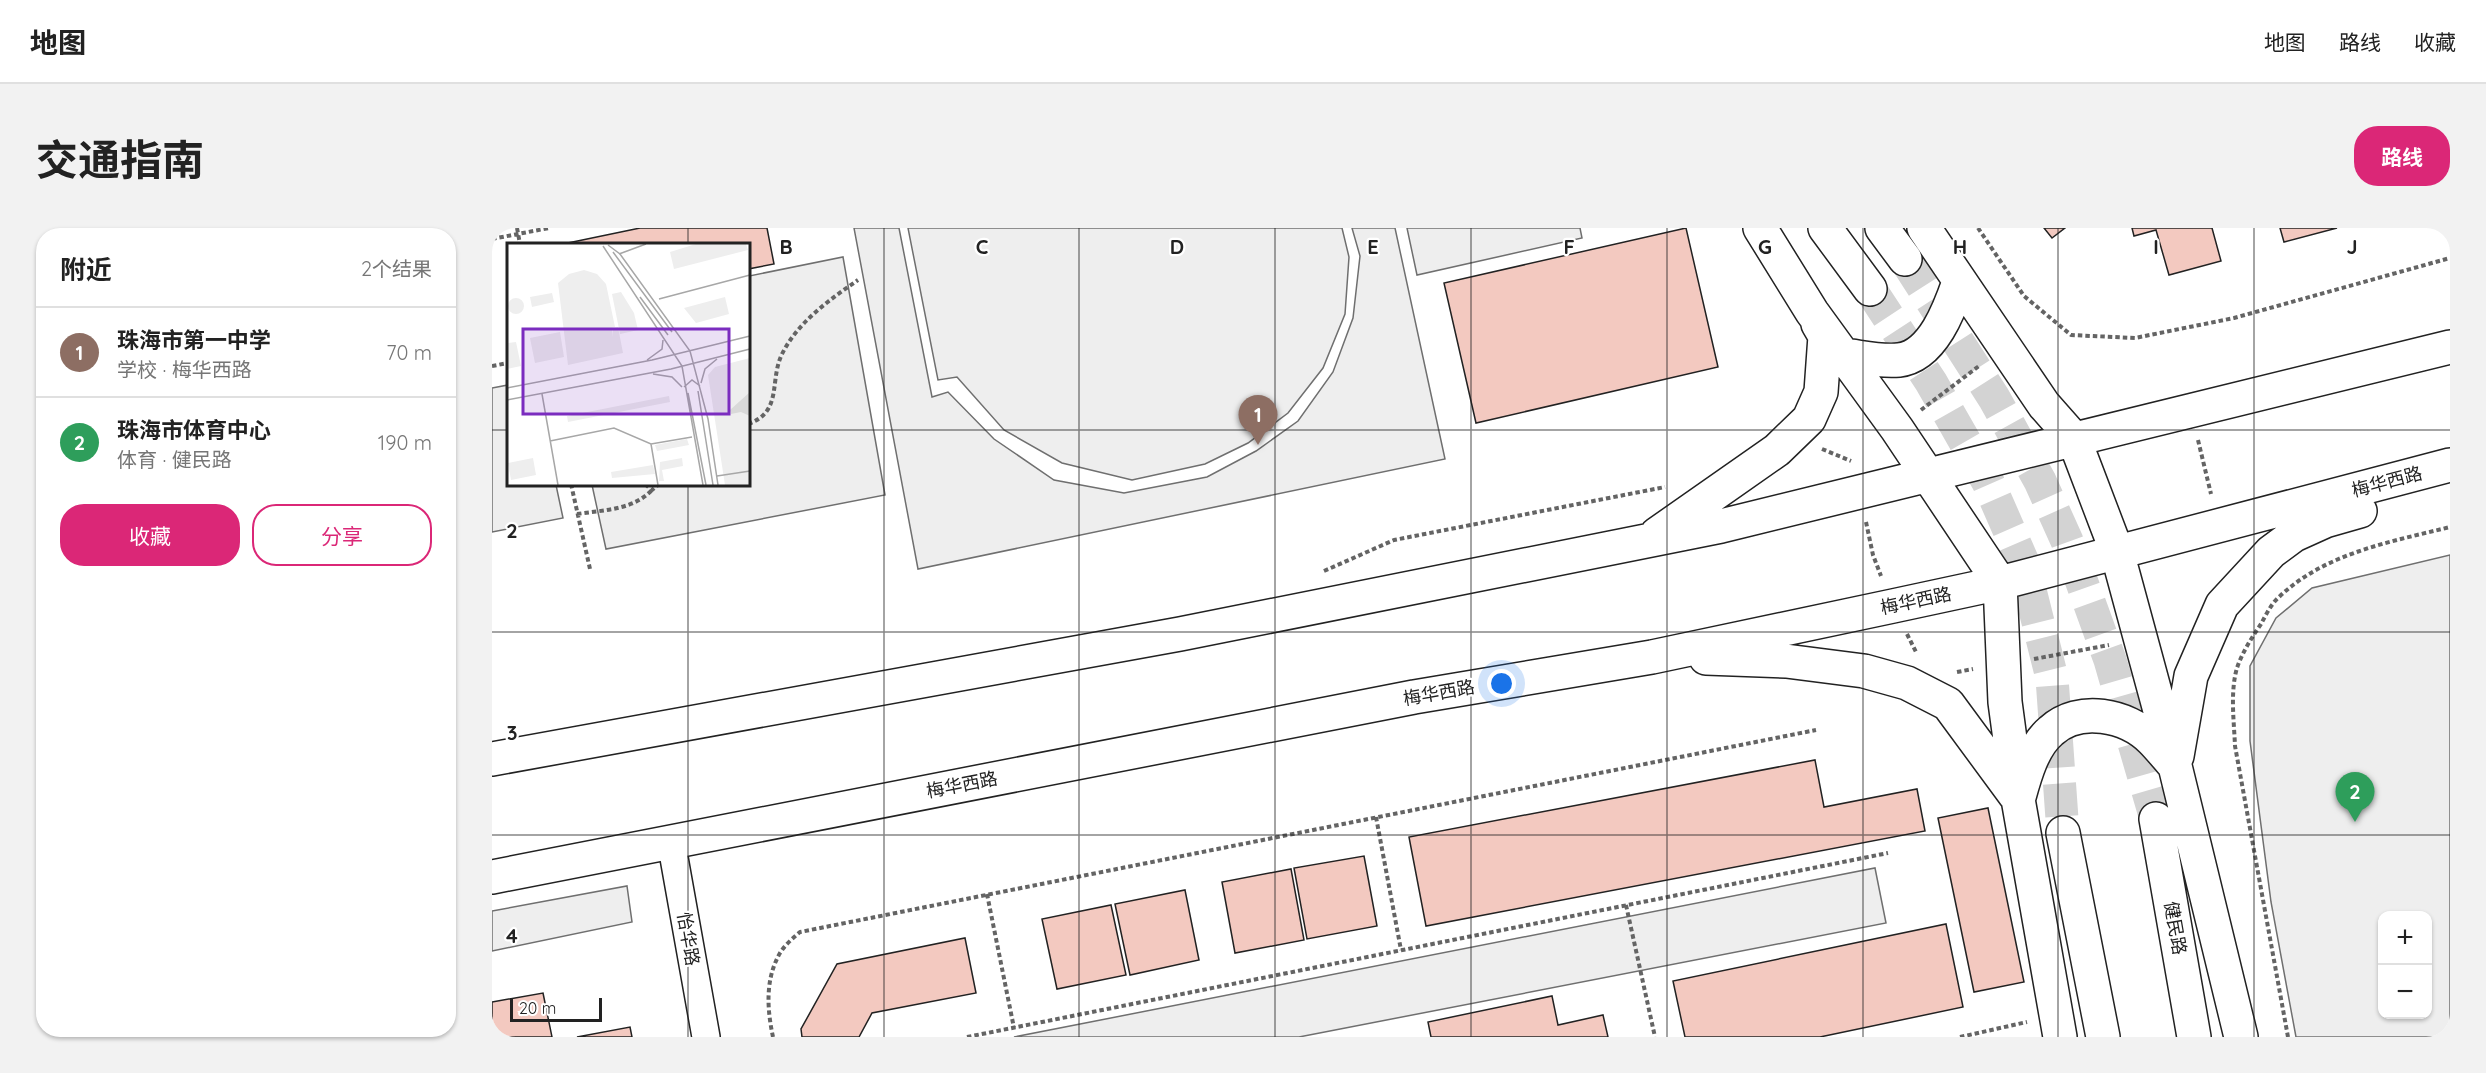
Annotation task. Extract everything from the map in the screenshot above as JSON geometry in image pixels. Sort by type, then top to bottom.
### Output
[{"type":"main road","points":[[1647,541],[1777,450],[1809,420],[1821,392],[1825,336],[1760,228]]},
{"type":"main road","points":[[1825,228],[1870,289]]},
{"type":"main road","points":[[1882,228],[1905,259]]},
{"type":"main road","points":[[1924,228],[2044,405],[2074,439],[2117,552],[2175,766],[2241,1037]]},
{"type":"main road","points":[[1843,355],[1878,360],[1901,360],[1918,351],[1936,333],[1942,323],[1959,282]]},
{"type":"main road","points":[[1812,312],[1929,475],[2000,584],[2005,702],[2018,799],[2058,1026]]},
{"type":"main road","points":[[492,759],[1180,634],[1721,526],[2450,347]]},
{"type":"main road","name":"梅华西路","points":[[492,877],[1414,697],[1652,657],[2000,584],[2450,465]]},
{"type":"main road","points":[[2175,766],[2191,676],[2219,611],[2271,552],[2294,535],[2325,521],[2412,497],[2450,477]]},
{"type":"main road","points":[[1652,657],[1786,661],[1864,671],[1907,683],[1948,704],[2018,799]]},
{"type":"main road","points":[[2018,799],[2026,772],[2038,748],[2050,731],[2071,718],[2093,715],[2119,720],[2151,739],[2175,766]]},
{"type":"main road","name":"健民路","points":[[2156,819],[2194,1037]]},
{"type":"main road","points":[[2063,833],[2103,1037]]},
{"type":"street","name":"怡华路","points":[[671,841],[706,1037]]},
{"type":"path","points":[[517,228],[520,243]]},
{"type":"path","points":[[492,239],[549,228]]},
{"type":"path","points":[[1978,228],[2024,296],[2071,335],[2135,338],[2234,318],[2450,258]]},
{"type":"path","points":[[750,423],[763,417],[770,407],[779,362],[793,338],[829,300],[858,280]]},
{"type":"path","points":[[492,366],[507,363]]},
{"type":"path","points":[[571,486],[590,569]]},
{"type":"path","points":[[647,486],[652,490]]},
{"type":"path","points":[[577,514],[631,505],[644,499],[657,486]]},
{"type":"path","points":[[1318,573],[1394,540],[1670,487]]},
{"type":"path","points":[[2288,1037],[2235,746],[2233,702],[2237,669],[2256,631],[2277,599],[2301,579],[2337,559],[2376,545],[2450,527]]},
{"type":"path","points":[[773,1037],[768,1017],[769,980],[781,952],[800,932],[1816,730]]},
{"type":"path","points":[[1376,817],[1401,950]]},
{"type":"path","points":[[967,1037],[1888,853]]},
{"type":"path","points":[[987,894],[1014,1028]]},
{"type":"path","points":[[1626,905],[1655,1037]]},
{"type":"path","points":[[1960,1037],[2058,1026]]},
{"type":"shaded area","points":[[854,228],[899,228],[932,397],[948,392],[994,439],[1054,480],[1124,493],[1207,477],[1256,451],[1298,421],[1333,372],[1353,318],[1360,256],[1352,228],[1395,228],[1445,459],[918,569]]},
{"type":"shaded area","points":[[908,228],[1342,228],[1349,257],[1345,314],[1323,368],[1288,413],[1248,443],[1205,464],[1132,480],[1062,463],[1004,430],[957,377],[938,380]]},
{"type":"shaded area","points":[[1407,228],[1580,228],[1582,238],[1417,275]]},
{"type":"shaded area","points":[[843,257],[885,495],[606,549],[592,486],[750,486],[750,276]]},
{"type":"shaded area","points":[[507,385],[507,486],[556,486],[563,518],[492,532],[492,388]]},
{"type":"shaded area","points":[[2450,555],[2450,1037],[2296,1037],[2271,902],[2250,741],[2250,666],[2276,618],[2312,588]]},
{"type":"shaded area","points":[[1875,868],[1886,923],[1299,1037],[1014,1037]]},
{"type":"shaded area","points":[[627,886],[632,922],[492,951],[492,911]]},
{"type":"building","points":[[640,228],[767,228],[774,264],[750,269],[750,243],[568,243]]},
{"type":"building","points":[[1686,228],[1718,367],[1476,423],[1444,283]]},
{"type":"building","points":[[2044,228],[2065,228],[2052,238]]},
{"type":"building","points":[[2132,228],[2212,228],[2221,261],[2169,275],[2156,230],[2134,236]]},
{"type":"building","points":[[2280,228],[2337,228],[2284,242]]},
{"type":"building","points":[[1815,760],[1824,807],[1917,789],[1925,831],[1426,926],[1409,837]]},
{"type":"building","points":[[1988,808],[2024,982],[1974,992],[1938,818]]},
{"type":"building","points":[[1364,856],[1377,926],[1307,939],[1294,868]]},
{"type":"building","points":[[1291,869],[1304,940],[1235,953],[1222,882]]},
{"type":"building","points":[[1185,890],[1199,960],[1130,975],[1115,904]]},
{"type":"building","points":[[1111,905],[1126,975],[1057,989],[1042,919]]},
{"type":"building","points":[[1946,924],[1963,1007],[1820,1037],[1685,1037],[1673,981]]},
{"type":"building","points":[[965,938],[976,993],[872,1013],[859,1037],[802,1037],[801,1029],[837,964]]},
{"type":"building","points":[[543,993],[552,1037],[492,1037],[492,1002]]},
{"type":"building","points":[[1552,996],[1558,1025],[1603,1015],[1608,1037],[1431,1037],[1428,1022]]},
{"type":"building","points":[[630,1027],[632,1037],[577,1037]]},
{"type":"tunnel","points":[[1905,259],[1994,398],[2040,481],[2067,541],[2110,660],[2156,819]]},
{"type":"tunnel","points":[[1870,289],[1931,382],[1988,482],[2023,562],[2052,678],[2063,833]]},
{"type":"place","name":"珠海市第一中学","points":[[1258,445]]},
{"type":"place","name":"珠海市体育中心","points":[[2355,822]]}]
